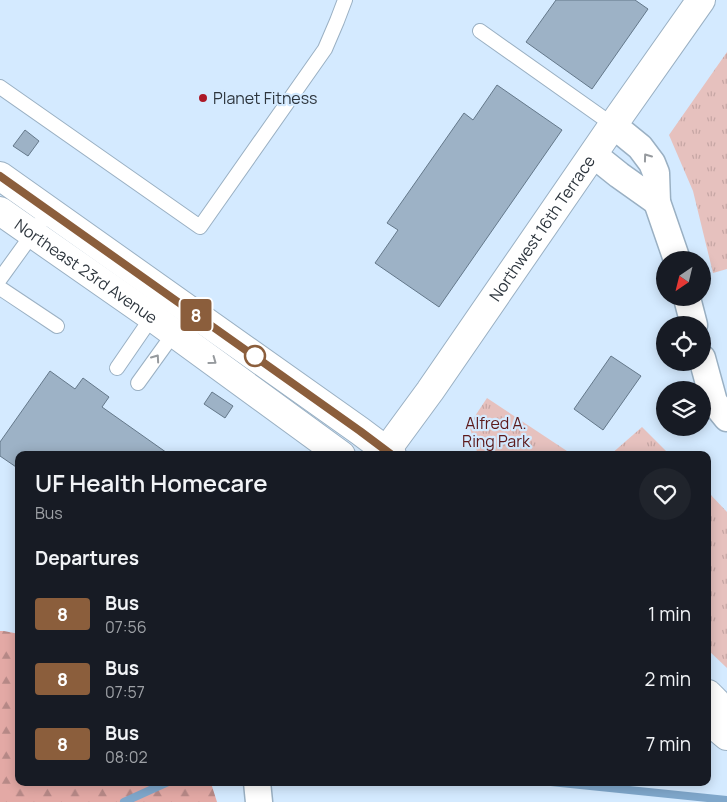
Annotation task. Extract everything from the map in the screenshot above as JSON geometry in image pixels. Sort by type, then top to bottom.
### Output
[{"type":"street","name":"Northwest 16th Terrace","points":[[389,451],[701,0]]},
{"type":"street","points":[[613,125],[640,147],[652,163],[656,173],[657,202],[674,251]]},
{"type":"street","points":[[594,155],[657,202]]},
{"type":"street","name":"Northeast 23rd Avenue","points":[[0,176],[344,420],[383,451]]},
{"type":"street","name":"Northeast 23rd Avenue","points":[[0,211],[174,333],[336,451]]},
{"type":"street","points":[[706,371],[714,402],[727,418]]},
{"type":"street","points":[[711,697],[727,712]]},
{"type":"street","points":[[711,723],[727,736]]},
{"type":"street","points":[[257,786],[259,802]]},
{"type":"lane","points":[[0,87],[200,227],[325,48],[345,0]]},
{"type":"lane","points":[[480,31],[613,125]]},
{"type":"lane","points":[[0,280],[49,211]]},
{"type":"lane","points":[[0,288],[57,326]]},
{"type":"lane","points":[[117,368],[152,318]]},
{"type":"lane","points":[[138,383],[174,333]]},
{"type":"green space","points":[[727,52],[727,269],[713,273],[711,251],[708,251],[693,191],[669,135]]},
{"type":"green space","name":"Alfred A. Ring Park","points":[[487,398],[567,451],[477,451],[469,425]]},
{"type":"green space","points":[[642,427],[666,451],[615,451]]},
{"type":"green space","points":[[711,495],[727,512],[727,668],[711,653]]},
{"type":"green space","points":[[0,631],[4,631],[15,633],[15,786],[212,786],[217,802],[0,802]]},
{"type":"building","points":[[556,0],[635,0],[648,9],[592,89],[526,42]]},
{"type":"building","points":[[497,85],[562,130],[439,307],[375,263],[398,230],[387,223],[464,113],[473,120]]},
{"type":"building","points":[[25,130],[39,141],[28,156],[13,146]]},
{"type":"building","points":[[611,356],[641,376],[603,430],[574,409]]},
{"type":"building","points":[[50,371],[75,389],[83,378],[109,397],[102,407],[164,451],[15,451],[15,466],[0,456],[0,442]]},
{"type":"building","points":[[212,392],[233,406],[225,418],[204,404]]},
{"type":"waterway","points":[[124,802],[159,786]]},
{"type":"waterway","points":[[590,786],[727,800]]},
{"type":"bus line","name":"8","points":[[0,176],[387,451]]},
{"type":"place","name":"Planet Fitness","points":[[203,98]]}]
